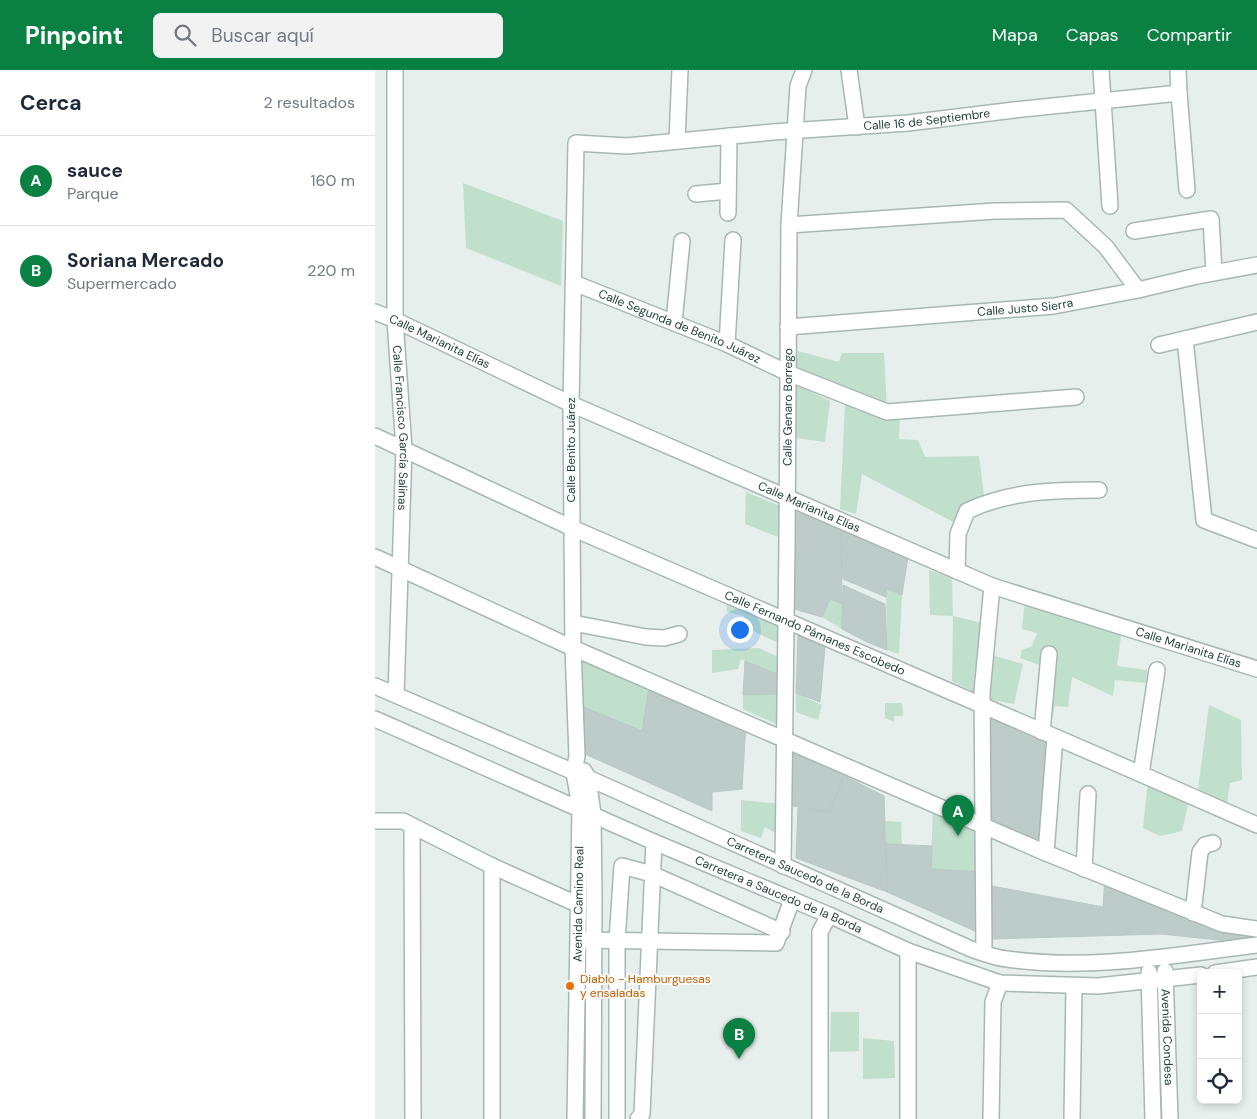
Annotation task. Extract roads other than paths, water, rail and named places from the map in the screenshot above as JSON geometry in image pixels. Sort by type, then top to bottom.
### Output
[{"type":"street","name":"Calle Francisco García Salinas","points":[[395,70],[395,320],[404,449],[396,695]]},
{"type":"street","points":[[677,141],[680,70]]},
{"type":"street","name":"Calle Genaro Borrego","points":[[783,866],[788,498],[789,225],[798,86],[804,70]]},
{"type":"street","points":[[849,70],[857,127]]},
{"type":"street","points":[[1101,70],[1110,206]]},
{"type":"street","points":[[1178,70],[1187,190]]},
{"type":"street","name":"Calle 16 de Septiembre","points":[[576,143],[627,146],[729,136],[908,123],[1179,93]]},
{"type":"street","points":[[728,213],[729,136]]},
{"type":"street","name":"Calle Benito Juárez","points":[[573,772],[577,756],[573,648],[571,404],[576,143]]},
{"type":"street","points":[[696,194],[728,191]]},
{"type":"street","points":[[789,225],[995,212],[1066,210],[1106,247],[1138,290]]},
{"type":"street","points":[[1134,231],[1211,219],[1214,272]]},
{"type":"street","points":[[727,344],[733,240]]},
{"type":"street","points":[[674,322],[682,241]]},
{"type":"street","name":"Calle Justo Sierra","points":[[788,328],[1054,306],[1138,290],[1214,272],[1257,265]]},
{"type":"street","name":"Calle Segunda de Benito Juárez","points":[[574,283],[674,322],[727,344],[788,373],[887,412],[1077,398]]},
{"type":"street","name":"Calle Marianita Elías","points":[[375,312],[571,404],[992,586],[1257,669]]},
{"type":"street","points":[[1159,345],[1257,322]]},
{"type":"street","points":[[1185,338],[1204,520],[1257,540]]},
{"type":"street","name":"Calle Fernando Pámanes Escobedo","points":[[375,436],[572,528],[1257,825]]},
{"type":"street","points":[[957,571],[958,534],[967,511],[985,502],[1015,495],[1047,490],[1099,490]]},
{"type":"street","points":[[375,557],[573,648],[1046,853],[1222,924],[1257,929]]},
{"type":"street","points":[[984,953],[982,692],[992,586]]},
{"type":"street","points":[[573,623],[646,637],[664,638],[679,634]]},
{"type":"street","points":[[1046,853],[1049,654]]},
{"type":"street","points":[[1141,774],[1157,670]]},
{"type":"street","name":"Carretera Saucedo de la Borda","points":[[375,686],[588,778],[971,949],[984,953],[1005,959],[1074,964],[1149,958],[1257,945]]},
{"type":"street","name":"Carretera a Saucedo de la Borda","points":[[375,719],[654,842],[829,915],[909,951],[1000,983],[1098,986],[1197,976]]},
{"type":"street","name":"Calle Benito Juárez","points":[[577,756],[588,778],[587,811]]},
{"type":"street","points":[[573,772],[587,811]]},
{"type":"street","points":[[1084,869],[1088,794]]},
{"type":"street","name":"Avenida Camino Real","points":[[575,1119],[586,940],[579,905],[587,811]]},
{"type":"street","name":"Avenida Camino Real","points":[[587,811],[586,940],[593,1119]]},
{"type":"street","points":[[375,821],[403,821],[492,866],[579,905]]},
{"type":"street","points":[[412,826],[413,1119]]},
{"type":"street","points":[[638,1119],[642,1114],[654,842]]},
{"type":"street","points":[[1193,913],[1200,852],[1205,845],[1213,843]]},
{"type":"street","points":[[492,866],[492,1119]]},
{"type":"street","points":[[617,1119],[617,941],[621,866],[652,874],[782,932]]},
{"type":"street","points":[[586,940],[776,943],[782,932],[792,900]]},
{"type":"street","points":[[820,1119],[819,932],[829,915]]},
{"type":"street","points":[[908,1119],[909,951]]},
{"type":"street","name":"Avenida Condesa","points":[[1165,956],[1169,1119]]},
{"type":"street","name":"Avenida Condesa","points":[[1149,958],[1153,1119]]},
{"type":"street","points":[[1242,969],[1257,967]]},
{"type":"street","points":[[991,1119],[993,1002],[1000,983]]},
{"type":"street","points":[[1072,1119],[1074,986]]},
{"type":"place","name":"sauce","points":[[958,836]]},
{"type":"place","name":"Diablo - Hamburguesas y ensaladas","points":[[570,986]]},
{"type":"place","name":"Soriana Mercado","points":[[739,1059]]}]
